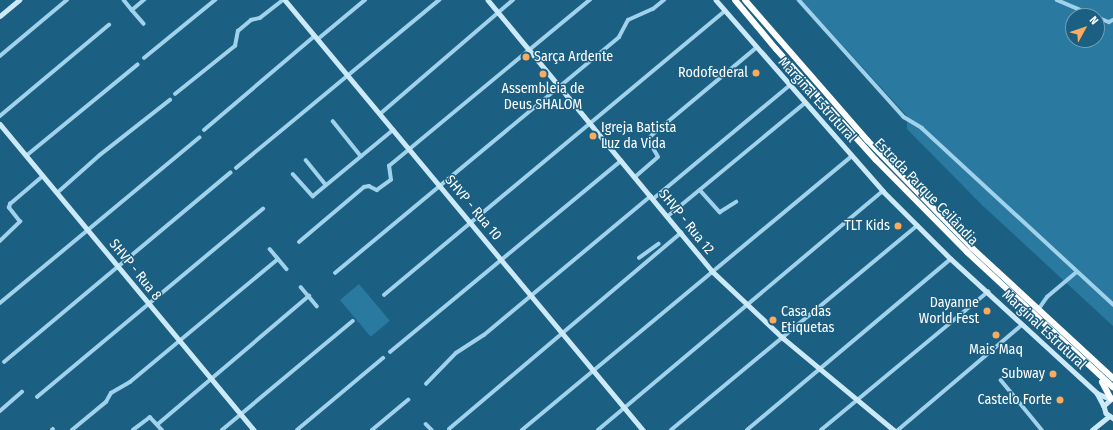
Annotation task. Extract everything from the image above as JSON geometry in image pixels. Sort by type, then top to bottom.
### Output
[{"type":"highway","name":"Estrada Parque Ceilândia","points":[[735,0],[876,160],[967,252],[1084,362],[1113,387]]},
{"type":"highway","name":"Estrada Parque Ceilândia","points":[[745,0],[867,140],[972,248],[1113,378]]},
{"type":"highway","points":[[1084,362],[1105,384],[1111,399]]},
{"type":"street","points":[[0,16],[19,0]]},
{"type":"street","points":[[0,56],[67,0]]},
{"type":"street","points":[[124,0],[144,24]]},
{"type":"street","points":[[132,10],[144,0]]},
{"type":"street","points":[[144,58],[215,0]]},
{"type":"street","points":[[204,130],[316,38],[365,0]]},
{"type":"street","points":[[236,168],[439,0]]},
{"type":"street","name":"SHVP - Rua 12","points":[[488,0],[712,271],[783,338],[894,430]]},
{"type":"street","points":[[380,114],[513,0]]},
{"type":"street","points":[[299,242],[364,188],[369,186],[378,190],[391,180],[388,168],[590,0]]},
{"type":"street","points":[[335,273],[622,35],[628,20],[653,9],[664,0]]},
{"type":"street","name":"Marginal Estrutural","points":[[716,0],[805,104],[883,191],[917,226],[1097,393],[1111,399]]},
{"type":"street","points":[[799,0],[904,117],[922,128],[1113,304]]},
{"type":"street","points":[[1057,0],[1076,8]]},
{"type":"street","points":[[175,94],[235,46],[238,31],[251,20],[260,18],[286,1]]},
{"type":"street","name":"SHVP - Rua 10","points":[[286,1],[643,430]]},
{"type":"street","points":[[384,295],[725,11]]},
{"type":"street","points":[[0,116],[109,25]]},
{"type":"street","points":[[635,177],[658,157],[648,140],[652,135],[756,48]]},
{"type":"street","points":[[26,156],[137,65]]},
{"type":"street","points":[[426,384],[456,354],[484,336],[789,86]]},
{"type":"street","points":[[57,193],[100,155],[170,100]]},
{"type":"street","points":[[668,216],[805,104]]},
{"type":"street","points":[[333,121],[361,156]]},
{"type":"street","name":"SHVP - Rua 8","points":[[0,124],[254,430]]},
{"type":"street","points":[[293,174],[311,195],[326,185],[393,130]]},
{"type":"street","points":[[0,303],[199,138]]},
{"type":"street","points":[[522,430],[852,156]]},
{"type":"street","points":[[306,160],[326,185]]},
{"type":"street","points":[[390,352],[622,161]]},
{"type":"street","points":[[4,362],[230,173]]},
{"type":"street","points":[[0,241],[20,222],[9,208],[10,204],[43,176]]},
{"type":"street","points":[[700,190],[720,212],[736,202]]},
{"type":"street","points":[[598,430],[883,191]]},
{"type":"street","points":[[37,397],[89,351],[149,305],[263,209]]},
{"type":"street","points":[[671,430],[917,226]]},
{"type":"street","points":[[449,429],[681,233]]},
{"type":"street","points":[[647,261],[641,257],[658,244]]},
{"type":"street","points":[[270,249],[287,269]]},
{"type":"street","points":[[72,430],[106,402],[111,393],[130,382],[278,259]]},
{"type":"street","points":[[747,430],[951,259]]},
{"type":"street","points":[[1038,310],[1047,297],[1077,272]]},
{"type":"street","points":[[300,287],[317,306]]},
{"type":"street","points":[[821,430],[988,292]]},
{"type":"street","points":[[158,424],[210,378],[309,296]]},
{"type":"street","points":[[222,430],[353,321]]},
{"type":"street","points":[[898,430],[1022,325]]},
{"type":"street","points":[[297,430],[383,358]]},
{"type":"street","points":[[1001,380],[1042,430]]},
{"type":"street","points":[[1103,396],[1105,384]]},
{"type":"street","points":[[0,410],[22,392]]},
{"type":"street","name":"Marginal Estrutural","points":[[1097,393],[1111,417]]},
{"type":"street","points":[[1104,406],[1111,399]]},
{"type":"street","points":[[372,430],[408,400]]},
{"type":"street","points":[[133,430],[150,417],[162,430]]},
{"type":"street","points":[[1092,430],[1111,417]]},
{"type":"street","points":[[426,424],[432,430]]},
{"type":"shaded area","points":[[801,0],[1113,0],[1113,326],[982,205],[907,129],[907,116]]},
{"type":"shaded area","points":[[359,284],[390,321],[371,337],[340,300]]},
{"type":"place","name":"Sarça Ardente","points":[[526,57]]},
{"type":"place","name":"Rodofederal","points":[[756,73]]},
{"type":"place","name":"Assembleia de Deus SHALOM","points":[[543,74]]},
{"type":"place","name":"Igreja Batista Luz da Vida","points":[[593,136]]},
{"type":"place","name":"TLT Kids","points":[[898,226]]},
{"type":"place","name":"Dayanne World Fest","points":[[987,311]]},
{"type":"place","name":"Casa das Etiquetas","points":[[773,320]]},
{"type":"place","name":"Mais Maq","points":[[996,335]]},
{"type":"place","name":"Subway","points":[[1053,374]]},
{"type":"place","name":"Castelo Forte","points":[[1060,400]]}]
